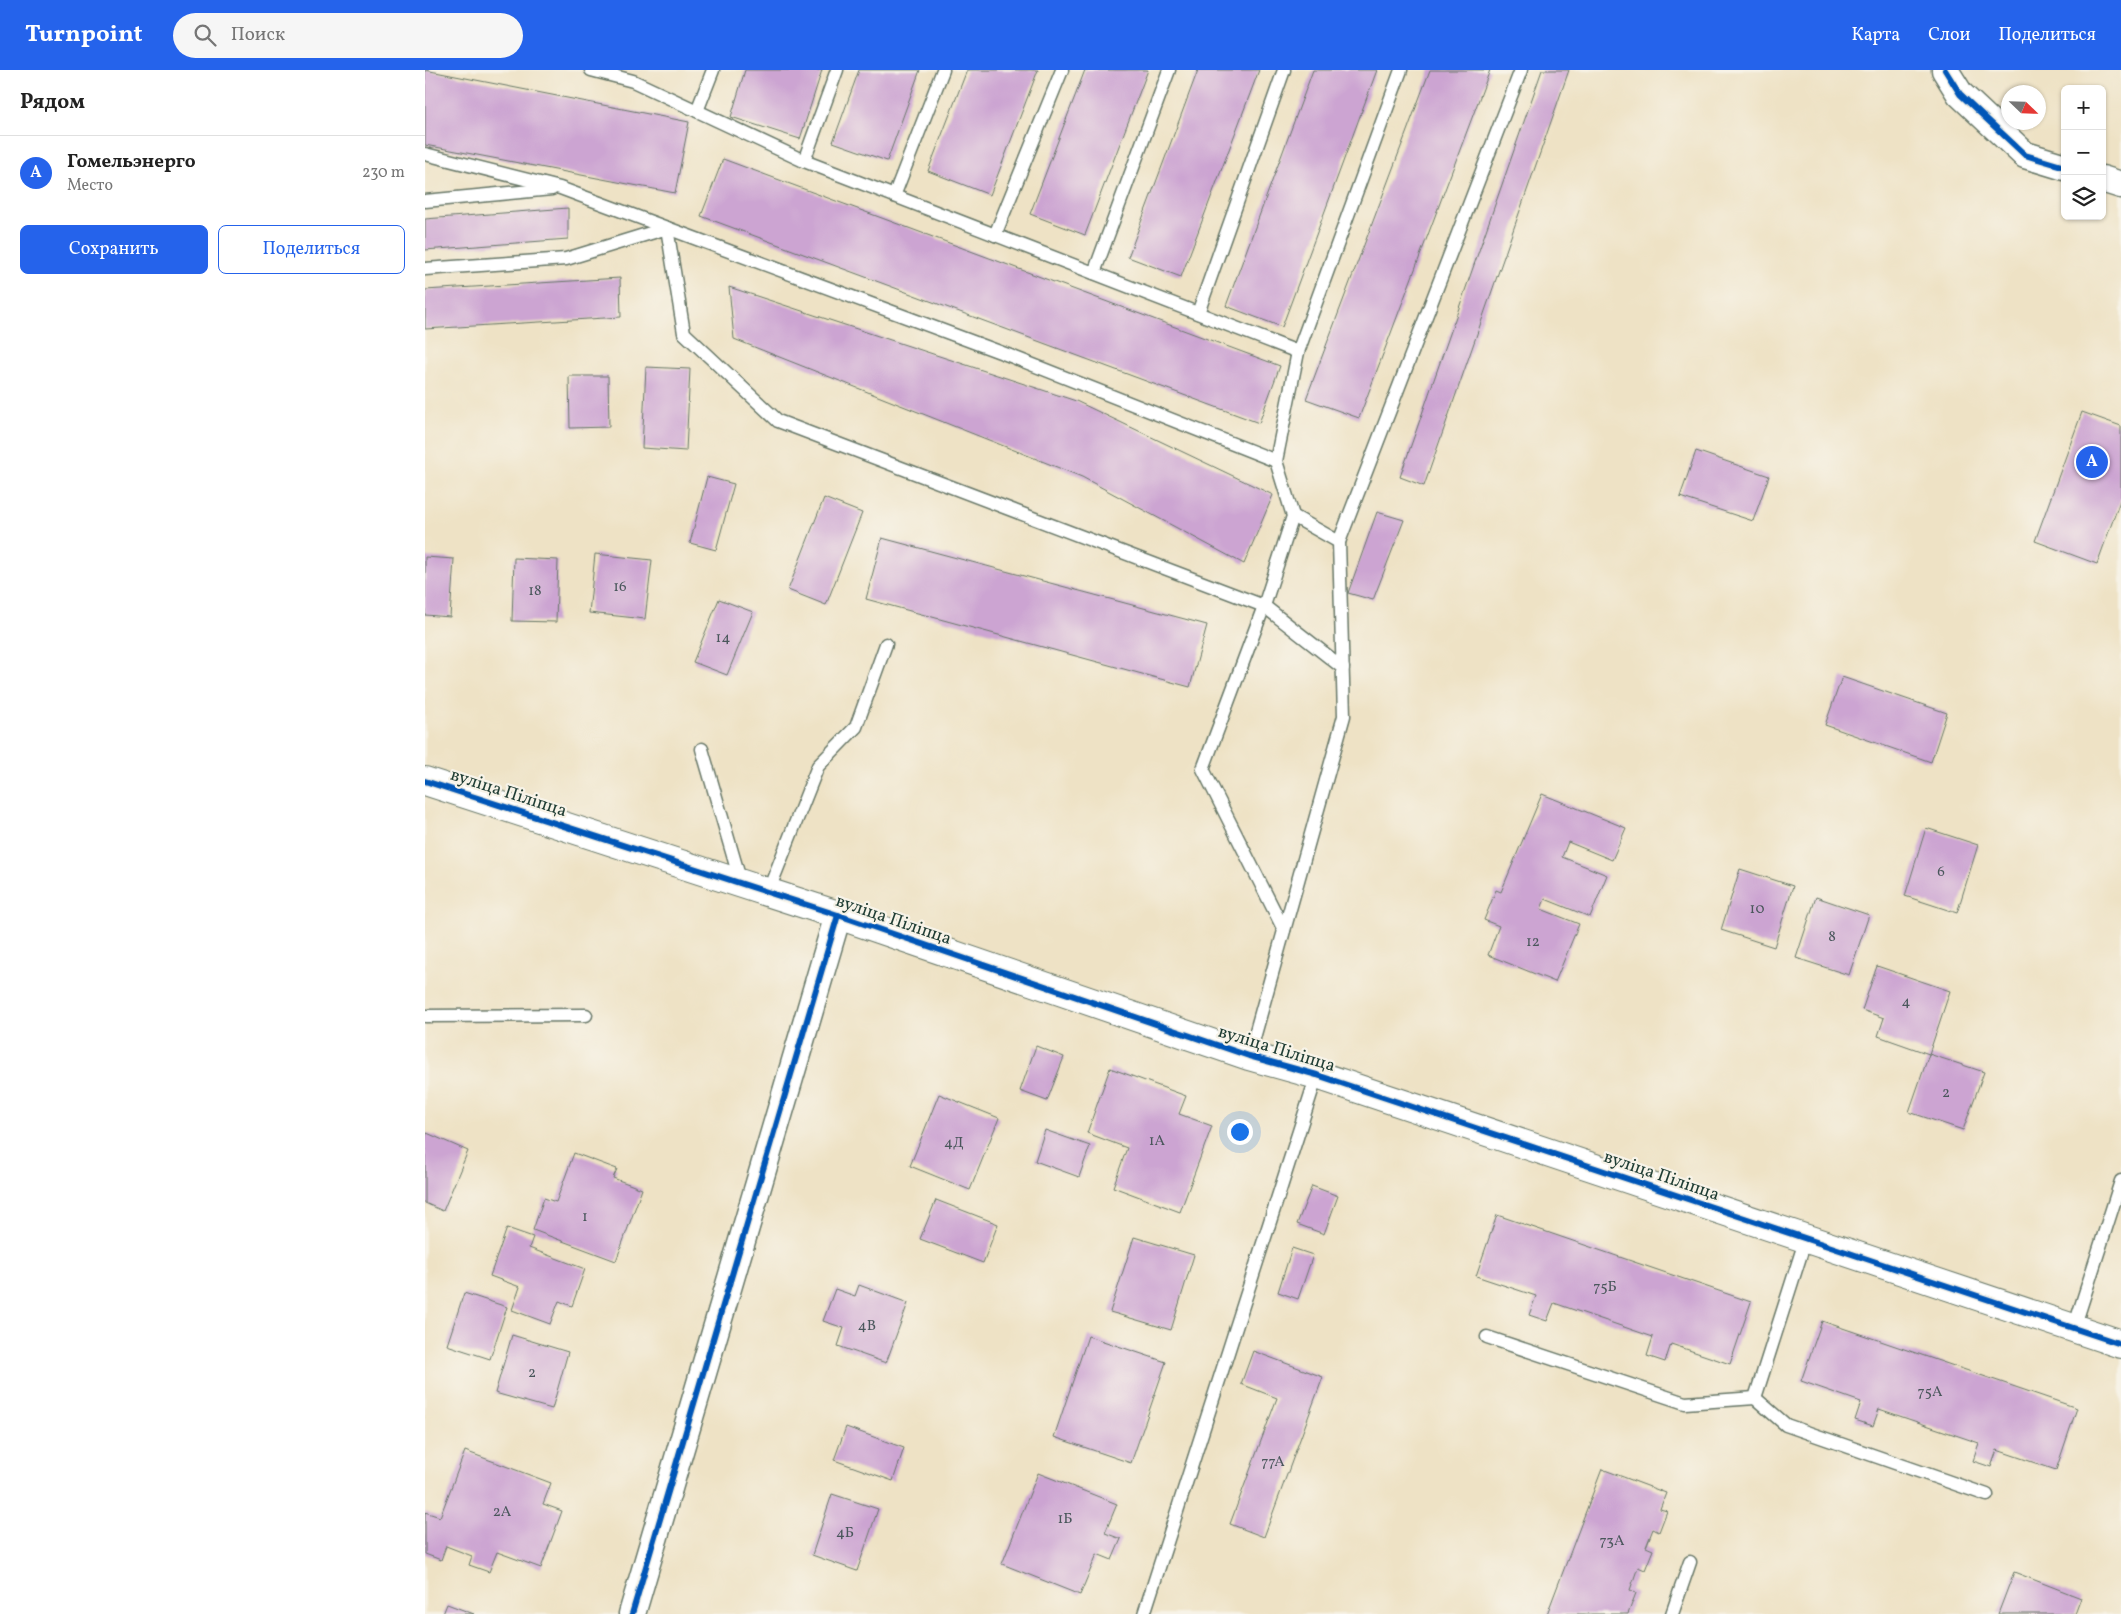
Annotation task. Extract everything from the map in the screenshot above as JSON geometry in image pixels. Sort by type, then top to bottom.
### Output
[{"type":"street","points":[[1945,70],[1960,94],[2025,155],[2061,166]]},
{"type":"street","points":[[2106,180],[2121,185]]},
{"type":"street","name":"вуліца Піліпца","points":[[425,780],[838,915],[1249,1056],[1317,1075],[2121,1344]]},
{"type":"street","points":[[632,1614],[838,915]]},
{"type":"lane","points":[[591,70],[634,76],[697,111],[804,161],[1298,352]]},
{"type":"lane","points":[[697,111],[713,70]]},
{"type":"lane","points":[[804,161],[837,70]]},
{"type":"lane","points":[[894,196],[943,70]]},
{"type":"lane","points":[[995,235],[1062,70]]},
{"type":"lane","points":[[1094,273],[1169,70]]},
{"type":"lane","points":[[1198,313],[1284,70]]},
{"type":"lane","points":[[1284,930],[1203,769],[1264,606],[1293,516],[1276,461],[1298,352],[1401,70]]},
{"type":"lane","points":[[1249,1056],[1344,716],[1339,542],[1521,70]]},
{"type":"lane","points":[[425,154],[560,188],[1008,356],[1276,461]]},
{"type":"lane","points":[[425,201],[560,188]]},
{"type":"lane","points":[[667,228],[684,333],[778,421],[1264,606],[1343,668]]},
{"type":"lane","points":[[425,269],[566,259],[667,228]]},
{"type":"lane","points":[[1293,516],[1339,542]]},
{"type":"lane","points":[[768,892],[818,766],[856,727],[886,644]]},
{"type":"lane","points":[[702,749],[741,884]]},
{"type":"lane","points":[[425,1016],[586,1015]]},
{"type":"lane","points":[[1144,1614],[1317,1075]]},
{"type":"lane","points":[[2074,1328],[2121,1181]]},
{"type":"lane","points":[[1755,1398],[1806,1238]]},
{"type":"lane","points":[[1487,1337],[1685,1403],[1755,1398],[1786,1425],[1987,1495]]},
{"type":"lane","points":[[1672,1614],[1690,1562]]},
{"type":"building","points":[[425,70],[689,122],[675,193],[425,145]]},
{"type":"building","points":[[745,70],[822,70],[800,139],[731,117]]},
{"type":"building","points":[[859,70],[920,70],[887,161],[833,142]]},
{"type":"building","points":[[967,70],[1038,70],[990,195],[928,171]]},
{"type":"building","points":[[1085,70],[1148,70],[1085,235],[1030,214]]},
{"type":"building","points":[[1198,70],[1259,70],[1181,277],[1128,257]]},
{"type":"building","points":[[1313,70],[1377,70],[1282,327],[1226,306]]},
{"type":"building","points":[[1430,70],[1490,70],[1359,418],[1306,399]]},
{"type":"building","points":[[1542,70],[1569,70],[1424,486],[1400,477]]},
{"type":"building","points":[[723,159],[1280,366],[1259,423],[701,216]]},
{"type":"building","points":[[568,208],[568,239],[425,250],[425,219]]},
{"type":"building","points":[[620,278],[621,317],[425,329],[425,290]]},
{"type":"building","points":[[729,287],[1076,401],[1273,495],[1244,564],[1082,477],[734,339]]},
{"type":"building","points":[[646,367],[690,369],[686,451],[642,448]]},
{"type":"building","points":[[569,376],[608,376],[609,427],[570,428]]},
{"type":"building","points":[[2082,412],[2121,426],[2121,498],[2097,564],[2035,541]]},
{"type":"building","points":[[1696,451],[1769,476],[1753,521],[1680,497]]},
{"type":"building","points":[[707,477],[734,484],[716,550],[690,543]]},
{"type":"building","points":[[824,498],[862,513],[826,605],[788,590]]},
{"type":"building","points":[[1377,512],[1404,520],[1373,600],[1348,593]]},
{"type":"building","points":[[882,538],[1207,625],[1190,687],[866,599]]},
{"type":"building","points":[[595,554],[652,560],[645,619],[589,613]]},
{"type":"building","points":[[425,557],[454,559],[450,617],[425,615]]},
{"type":"building","points":[[514,558],[558,560],[556,622],[512,621]]},
{"type":"building","points":[[719,599],[753,612],[727,675],[693,662]]},
{"type":"building","points":[[1842,677],[1947,713],[1931,762],[1825,725]]},
{"type":"building","points":[[1542,794],[1626,828],[1612,860],[1568,842],[1562,857],[1607,875],[1590,917],[1545,899],[1541,909],[1579,924],[1555,982],[1488,955],[1499,926],[1484,920],[1496,890],[1501,892]]},
{"type":"building","points":[[1926,828],[1978,845],[1957,913],[1905,896]]},
{"type":"building","points":[[1740,869],[1793,886],[1774,947],[1721,930]]},
{"type":"building","points":[[1816,897],[1869,915],[1849,975],[1796,958]]},
{"type":"building","points":[[1877,966],[1950,991],[1929,1054],[1878,1036],[1884,1018],[1862,1010]]},
{"type":"building","points":[[1036,1046],[1064,1057],[1047,1101],[1020,1091]]},
{"type":"building","points":[[1929,1054],[1984,1072],[1963,1130],[1909,1112]]},
{"type":"building","points":[[1110,1068],[1186,1096],[1179,1114],[1212,1126],[1180,1212],[1113,1187],[1127,1148],[1087,1133]]},
{"type":"building","points":[[939,1094],[999,1118],[970,1190],[910,1166]]},
{"type":"building","points":[[1045,1130],[1090,1146],[1079,1177],[1035,1161]]},
{"type":"building","points":[[427,1133],[468,1151],[443,1211],[425,1203],[425,1138]]},
{"type":"building","points":[[574,1153],[617,1169],[613,1178],[642,1189],[616,1261],[533,1230],[544,1198],[556,1202]]},
{"type":"building","points":[[1312,1186],[1338,1196],[1324,1234],[1297,1224]]},
{"type":"building","points":[[936,1200],[998,1224],[983,1263],[920,1239]]},
{"type":"building","points":[[1497,1215],[1751,1302],[1730,1364],[1671,1344],[1665,1362],[1647,1356],[1653,1337],[1554,1303],[1547,1321],[1529,1315],[1536,1296],[1476,1276]]},
{"type":"building","points":[[507,1228],[533,1237],[529,1248],[585,1269],[572,1306],[559,1301],[550,1324],[512,1310],[520,1287],[490,1276]]},
{"type":"building","points":[[1134,1237],[1194,1255],[1171,1330],[1110,1312]]},
{"type":"building","points":[[1292,1248],[1313,1255],[1298,1299],[1278,1292]]},
{"type":"building","points":[[859,1285],[908,1303],[886,1363],[838,1346],[844,1328],[823,1321],[835,1289],[855,1296]]},
{"type":"building","points":[[464,1293],[507,1307],[490,1359],[447,1345]]},
{"type":"building","points":[[1822,1321],[2077,1408],[2056,1470],[1997,1450],[1991,1467],[1973,1461],[1979,1443],[1879,1409],[1873,1426],[1855,1420],[1861,1402],[1801,1381]]},
{"type":"building","points":[[512,1335],[568,1352],[552,1409],[495,1393]]},
{"type":"building","points":[[1088,1336],[1166,1362],[1131,1463],[1054,1437]]},
{"type":"building","points":[[1253,1351],[1323,1377],[1264,1537],[1230,1524],[1277,1398],[1241,1384]]},
{"type":"building","points":[[846,1427],[904,1448],[893,1481],[834,1460]]},
{"type":"building","points":[[465,1451],[551,1483],[543,1504],[562,1511],[541,1568],[497,1552],[489,1572],[469,1565],[472,1556],[446,1546],[441,1560],[425,1554],[425,1512],[440,1517]]},
{"type":"building","points":[[1602,1469],[1666,1493],[1660,1509],[1667,1511],[1659,1532],[1653,1529],[1646,1547],[1653,1550],[1645,1570],[1638,1567],[1630,1590],[1636,1593],[1628,1614],[1547,1614]]},
{"type":"building","points":[[1038,1473],[1117,1504],[1105,1533],[1121,1539],[1112,1560],[1097,1554],[1080,1595],[1002,1564]]},
{"type":"building","points":[[832,1494],[878,1509],[857,1571],[812,1555]]},
{"type":"building","points":[[2014,1572],[2081,1598],[2075,1614],[1998,1614]]},
{"type":"building","points":[[447,1604],[474,1614],[443,1614]]},
{"type":"cycle path","points":[[1945,70],[1960,94],[2025,155],[2061,166]]},
{"type":"cycle path","points":[[425,781],[838,915],[1249,1056],[1317,1075],[2121,1344]]},
{"type":"cycle path","points":[[632,1614],[838,915]]},
{"type":"place","name":"Гомельэнерго","points":[[2092,462]]}]
